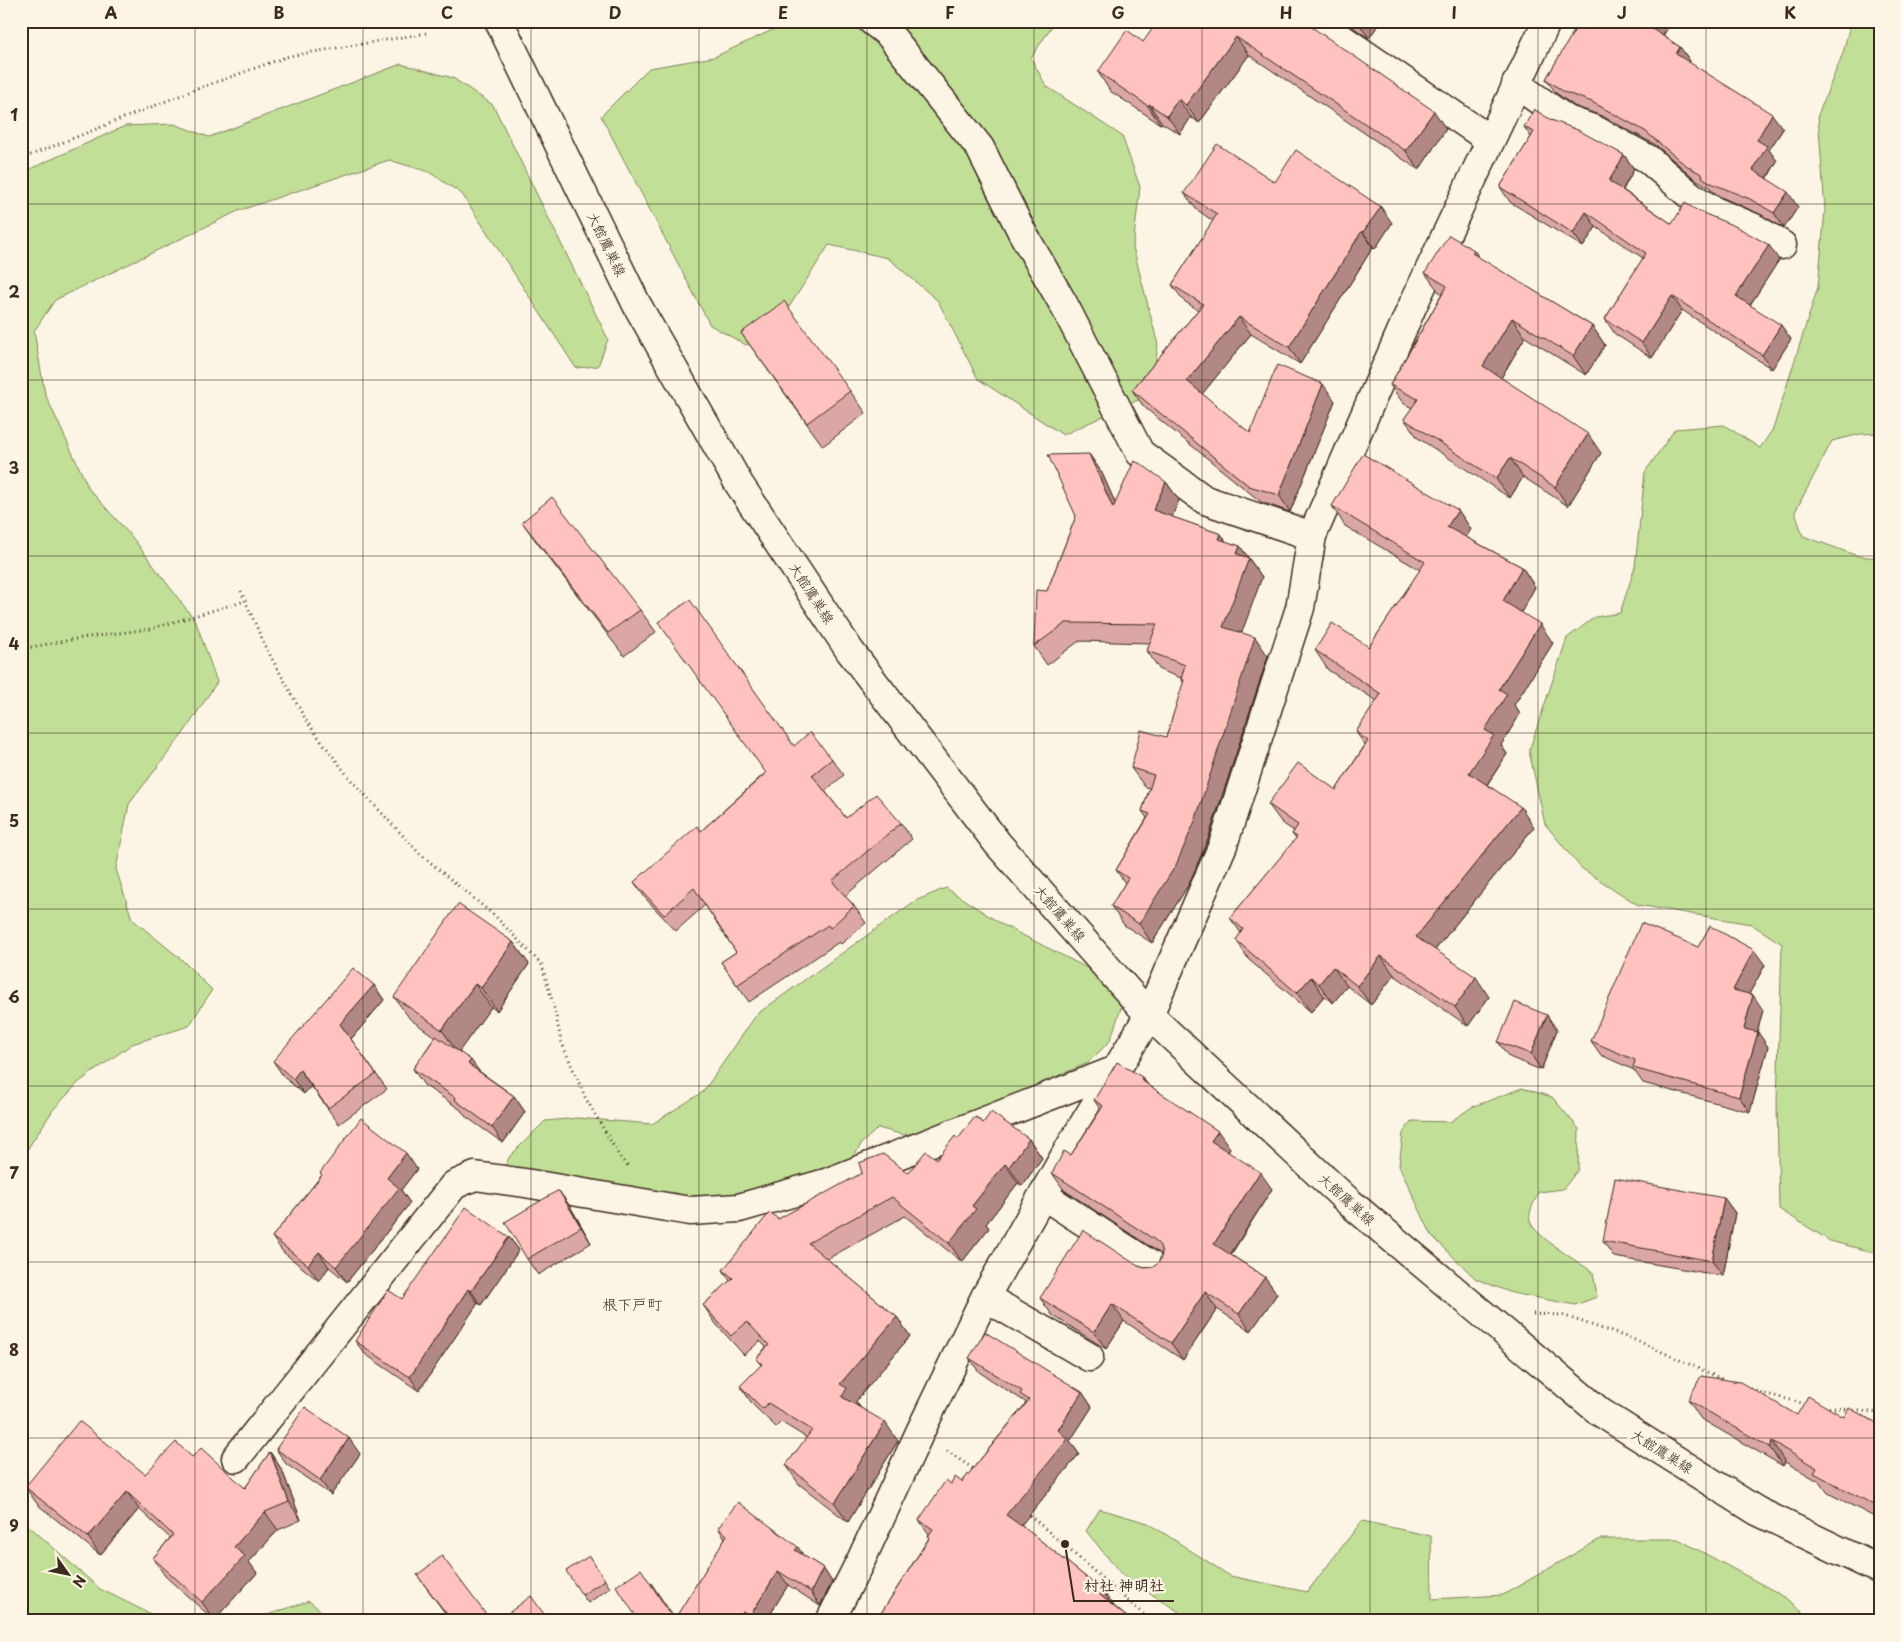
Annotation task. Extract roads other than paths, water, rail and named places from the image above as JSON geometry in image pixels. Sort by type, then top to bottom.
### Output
[{"type":"street","name":"大館鷹巣線","points":[[499,21],[637,305],[739,484],[850,652],[974,813],[998,844],[1149,1015],[1350,1203],[1600,1412],[1757,1510],[1880,1570]]},
{"type":"street","points":[[872,21],[890,34],[980,148],[1022,232],[1064,305],[1140,453],[1205,500],[1312,536]]},
{"type":"street","points":[[1316,21],[1490,140]]},
{"type":"street","points":[[830,1621],[862,1558],[985,1298],[1149,1015],[1223,844],[1300,608],[1312,536],[1412,307],[1547,21]]},
{"type":"street","points":[[1516,84],[1568,120],[1595,130],[1648,159],[1692,197],[1714,211],[1754,228],[1782,245]]},
{"type":"street","points":[[236,1458],[454,1185],[475,1176],[525,1182],[690,1211],[739,1208],[826,1183],[1116,1070]]},
{"type":"street","points":[[1043,1195],[1158,1270]]},
{"type":"street","points":[[985,1298],[1089,1357]]},
{"type":"place","name":"村社 神明社","points":[[1065,1544]]},
{"type":"district","name":"根下戸町","points":[[632,1303]]}]
